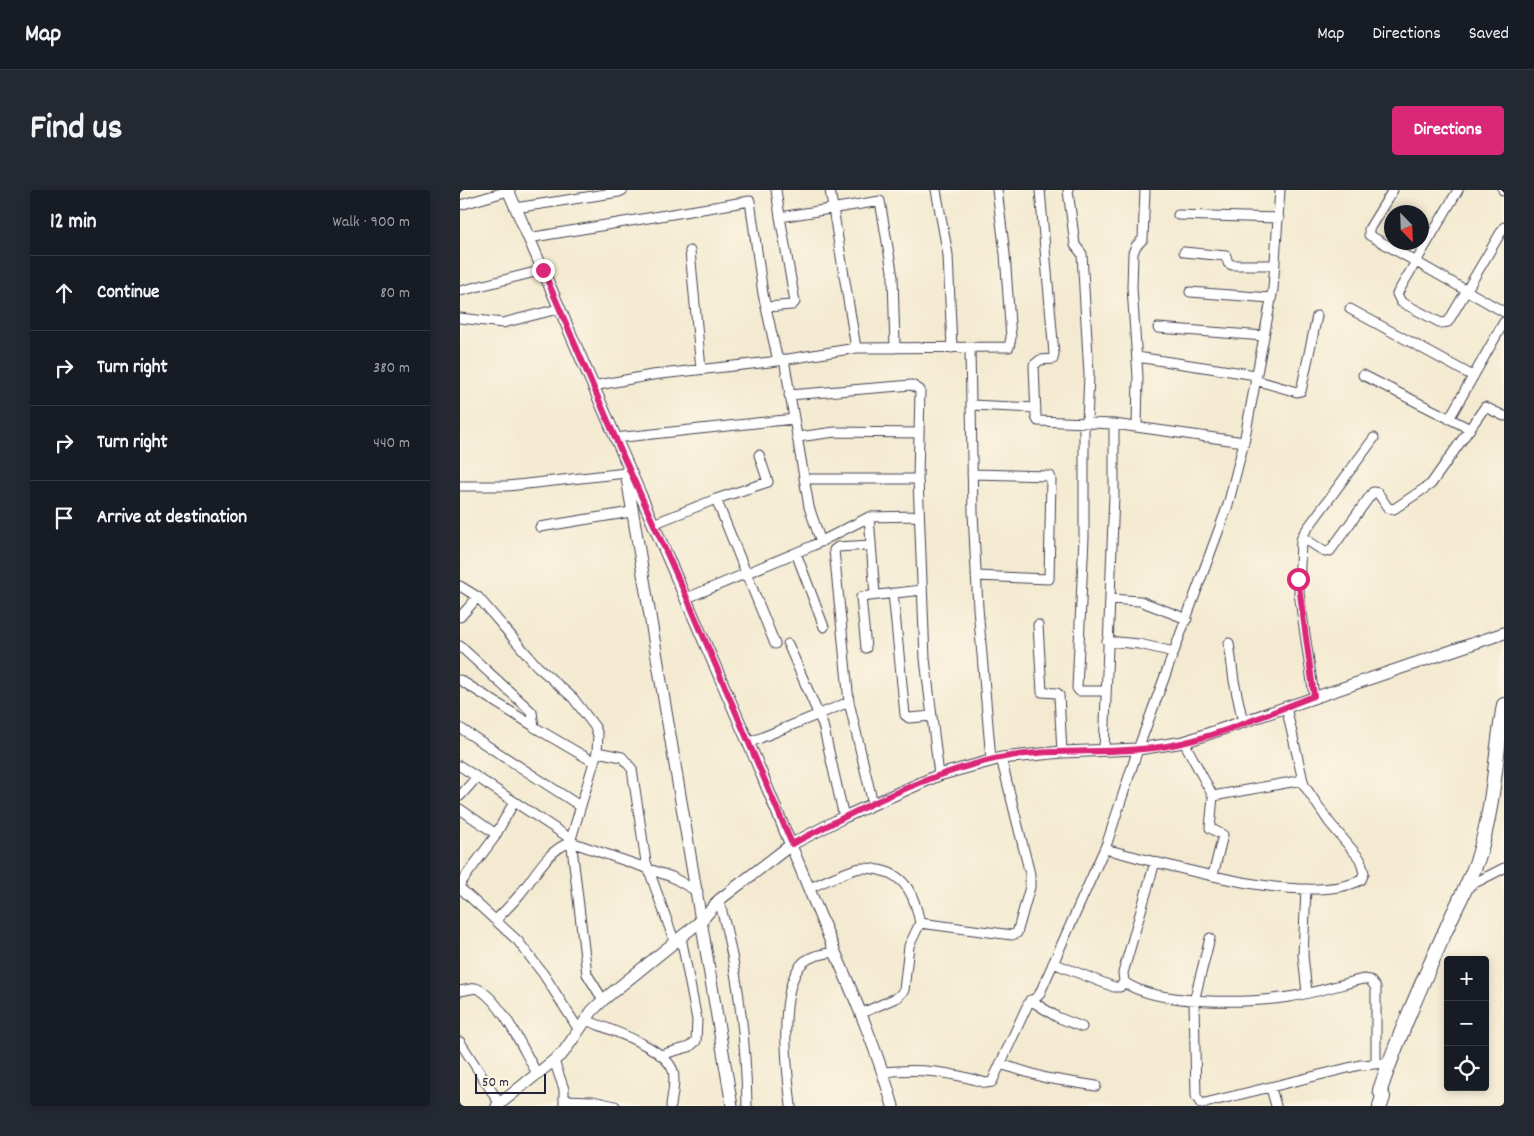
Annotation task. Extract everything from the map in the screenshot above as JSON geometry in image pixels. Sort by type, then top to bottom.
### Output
[{"type":"main road","points":[[1382,1103],[1380,1090],[1382,1063],[1449,922],[1472,885],[1493,797],[1504,705]]},
{"type":"main road","points":[[1382,1103],[1389,1094],[1400,1057],[1492,838],[1504,766]]},
{"type":"street","points":[[515,208],[581,194],[623,190]]},
{"type":"street","points":[[766,307],[795,302],[776,190]]},
{"type":"street","points":[[830,190],[856,348]]},
{"type":"street","points":[[878,190],[893,276],[895,348]]},
{"type":"street","points":[[936,190],[948,255],[952,348]]},
{"type":"street","points":[[593,386],[652,375],[781,360],[856,348],[1005,348],[1011,344],[1005,254],[997,190]]},
{"type":"street","points":[[1040,190],[1054,354],[1053,359],[1040,360],[1034,365],[1038,421],[1114,424],[1244,442]]},
{"type":"street","points":[[1068,190],[1075,246],[1082,254],[1089,374],[1077,688],[1079,691],[1106,691]]},
{"type":"street","points":[[1137,427],[1138,357],[1132,288],[1133,254],[1143,239],[1145,190]]},
{"type":"street","points":[[884,1072],[911,1069],[940,1071],[988,1084],[992,1082],[1030,1000],[1039,995],[1105,849],[1138,749],[1228,505],[1244,442],[1271,298],[1280,190]]},
{"type":"street","points":[[1393,190],[1368,233],[1504,312]]},
{"type":"street","points":[[1458,190],[1397,294],[1401,302],[1445,324],[1451,318],[1504,227]]},
{"type":"street","points":[[460,205],[508,191],[558,309],[687,598],[792,844],[835,952],[862,1013],[884,1072],[893,1106]]},
{"type":"street","points":[[780,217],[880,200]]},
{"type":"street","points":[[528,238],[750,201],[766,307],[789,395],[809,507],[821,542]]},
{"type":"street","points":[[1178,215],[1279,218]]},
{"type":"street","points":[[690,251],[701,369]]},
{"type":"street","points":[[1184,252],[1226,256],[1228,263],[1232,265],[1275,265]]},
{"type":"street","points":[[460,291],[543,270]]},
{"type":"street","points":[[1190,292],[1271,298]]},
{"type":"street","points":[[460,318],[503,323],[558,309]]},
{"type":"street","points":[[1350,309],[1472,376]]},
{"type":"street","points":[[1138,357],[1256,378],[1297,392],[1301,391],[1317,316]]},
{"type":"street","points":[[1449,419],[1504,322]]},
{"type":"street","points":[[1158,328],[1264,336]]},
{"type":"street","points":[[920,923],[1012,935],[1019,930],[1030,887],[1030,874],[996,759],[976,576],[970,348]]},
{"type":"street","points":[[1363,375],[1470,429]]},
{"type":"street","points":[[789,395],[918,387],[921,395],[918,516],[925,659],[939,774]]},
{"type":"street","points":[[971,406],[1036,408]]},
{"type":"street","points":[[1302,537],[1325,552],[1330,551],[1373,492],[1378,493],[1390,510],[1405,502],[1431,484],[1485,407],[1504,416]]},
{"type":"street","points":[[616,438],[794,419]]},
{"type":"street","points":[[1104,749],[1114,495],[1114,424]]},
{"type":"street","points":[[798,438],[835,432],[919,433]]},
{"type":"street","points":[[1314,696],[1299,593],[1302,537],[1374,438]]},
{"type":"street","points":[[653,524],[716,499],[768,482],[759,455]]},
{"type":"street","points":[[624,458],[631,512],[698,892],[732,1106]]},
{"type":"street","points":[[460,486],[508,486],[626,473]]},
{"type":"street","points":[[972,474],[1050,476],[1052,479],[1049,579],[976,576]]},
{"type":"street","points":[[804,479],[918,479]]},
{"type":"street","points":[[716,499],[775,644]]},
{"type":"street","points":[[540,527],[631,512]]},
{"type":"street","points":[[687,598],[821,542],[869,517],[918,516]]},
{"type":"street","points":[[869,517],[875,595]]},
{"type":"street","points":[[871,545],[838,547],[834,550],[849,702],[873,804]]},
{"type":"street","points":[[796,553],[824,627]]},
{"type":"street","points":[[460,586],[478,597],[520,647],[573,698],[588,716],[598,735],[597,752],[571,841],[587,974],[603,1000]]},
{"type":"street","points":[[866,648],[860,598],[922,590]]},
{"type":"street","points":[[893,593],[905,715],[908,718],[932,716]]},
{"type":"street","points":[[460,617],[478,597]]},
{"type":"street","points":[[1110,599],[1140,601],[1187,619]]},
{"type":"street","points":[[1038,626],[1042,692],[1057,693],[1059,695],[1062,752]]},
{"type":"street","points":[[460,1042],[468,1058],[499,1105],[554,1061],[572,1042],[582,1025],[603,1000],[702,920],[718,900],[792,844],[844,817],[939,774],[996,759],[1104,749],[1138,749],[1184,742],[1314,696],[1504,633]]},
{"type":"street","points":[[1107,641],[1139,644],[1174,652]]},
{"type":"street","points":[[788,644],[819,714],[844,817]]},
{"type":"street","points":[[1229,644],[1231,665],[1243,722]]},
{"type":"street","points":[[460,646],[532,712],[534,715],[532,725]]},
{"type":"street","points":[[460,680],[556,742],[594,762]]},
{"type":"street","points":[[748,743],[849,702]]},
{"type":"street","points":[[1105,849],[1213,875],[1276,887],[1306,889],[1343,886],[1361,880],[1364,873],[1360,859],[1307,792],[1286,706]]},
{"type":"street","points":[[460,728],[580,806]]},
{"type":"street","points":[[1184,742],[1213,796],[1210,828],[1223,835],[1213,875]]},
{"type":"street","points":[[597,752],[622,757],[632,769],[644,855],[648,870],[678,940],[696,1020],[696,1040],[689,1048],[660,1055]]},
{"type":"street","points":[[460,766],[571,841],[672,877],[698,892]]},
{"type":"street","points":[[460,796],[477,777]]},
{"type":"street","points":[[1213,796],[1303,780]]},
{"type":"street","points":[[460,884],[496,834],[514,802]]},
{"type":"street","points":[[460,810],[496,834]]},
{"type":"street","points":[[496,920],[517,898],[543,863],[571,841]]},
{"type":"street","points":[[1053,963],[1114,988],[1120,987],[1124,982],[1123,973],[1155,862]]},
{"type":"street","points":[[1472,885],[1504,868]]},
{"type":"street","points":[[809,888],[857,869],[881,870],[896,875],[904,881],[916,906],[920,923],[909,946],[905,985],[902,993],[862,1013]]},
{"type":"street","points":[[460,888],[471,900],[496,920],[528,953],[582,1025],[638,1041],[670,1064],[673,1072],[671,1106]]},
{"type":"street","points":[[1306,889],[1303,955],[1307,992]]},
{"type":"street","points":[[718,900],[733,964],[742,1037],[746,1106]]},
{"type":"street","points":[[1124,982],[1163,996],[1194,1000],[1266,999],[1363,979],[1374,983],[1376,988],[1382,1063],[1200,1105],[1196,1096],[1194,1000],[1210,938]]},
{"type":"street","points":[[791,1106],[785,1038],[787,1008],[794,978],[800,965],[806,960],[835,952]]},
{"type":"street","points":[[460,991],[476,988],[493,1002],[505,1018],[538,1075]]},
{"type":"street","points":[[1030,1000],[1057,1017],[1082,1027]]},
{"type":"street","points":[[554,1061],[562,1083],[564,1103],[593,1101],[615,1106]]},
{"type":"street","points":[[1000,1064],[1046,1078],[1096,1086]]},
{"type":"street","points":[[1271,1088],[1276,1106]]},
{"type":"route","points":[[543,270],[558,309],[687,598],[792,844],[844,817],[939,774],[1001,758],[1062,752],[1167,746],[1217,731],[1314,696],[1298,579]]}]
